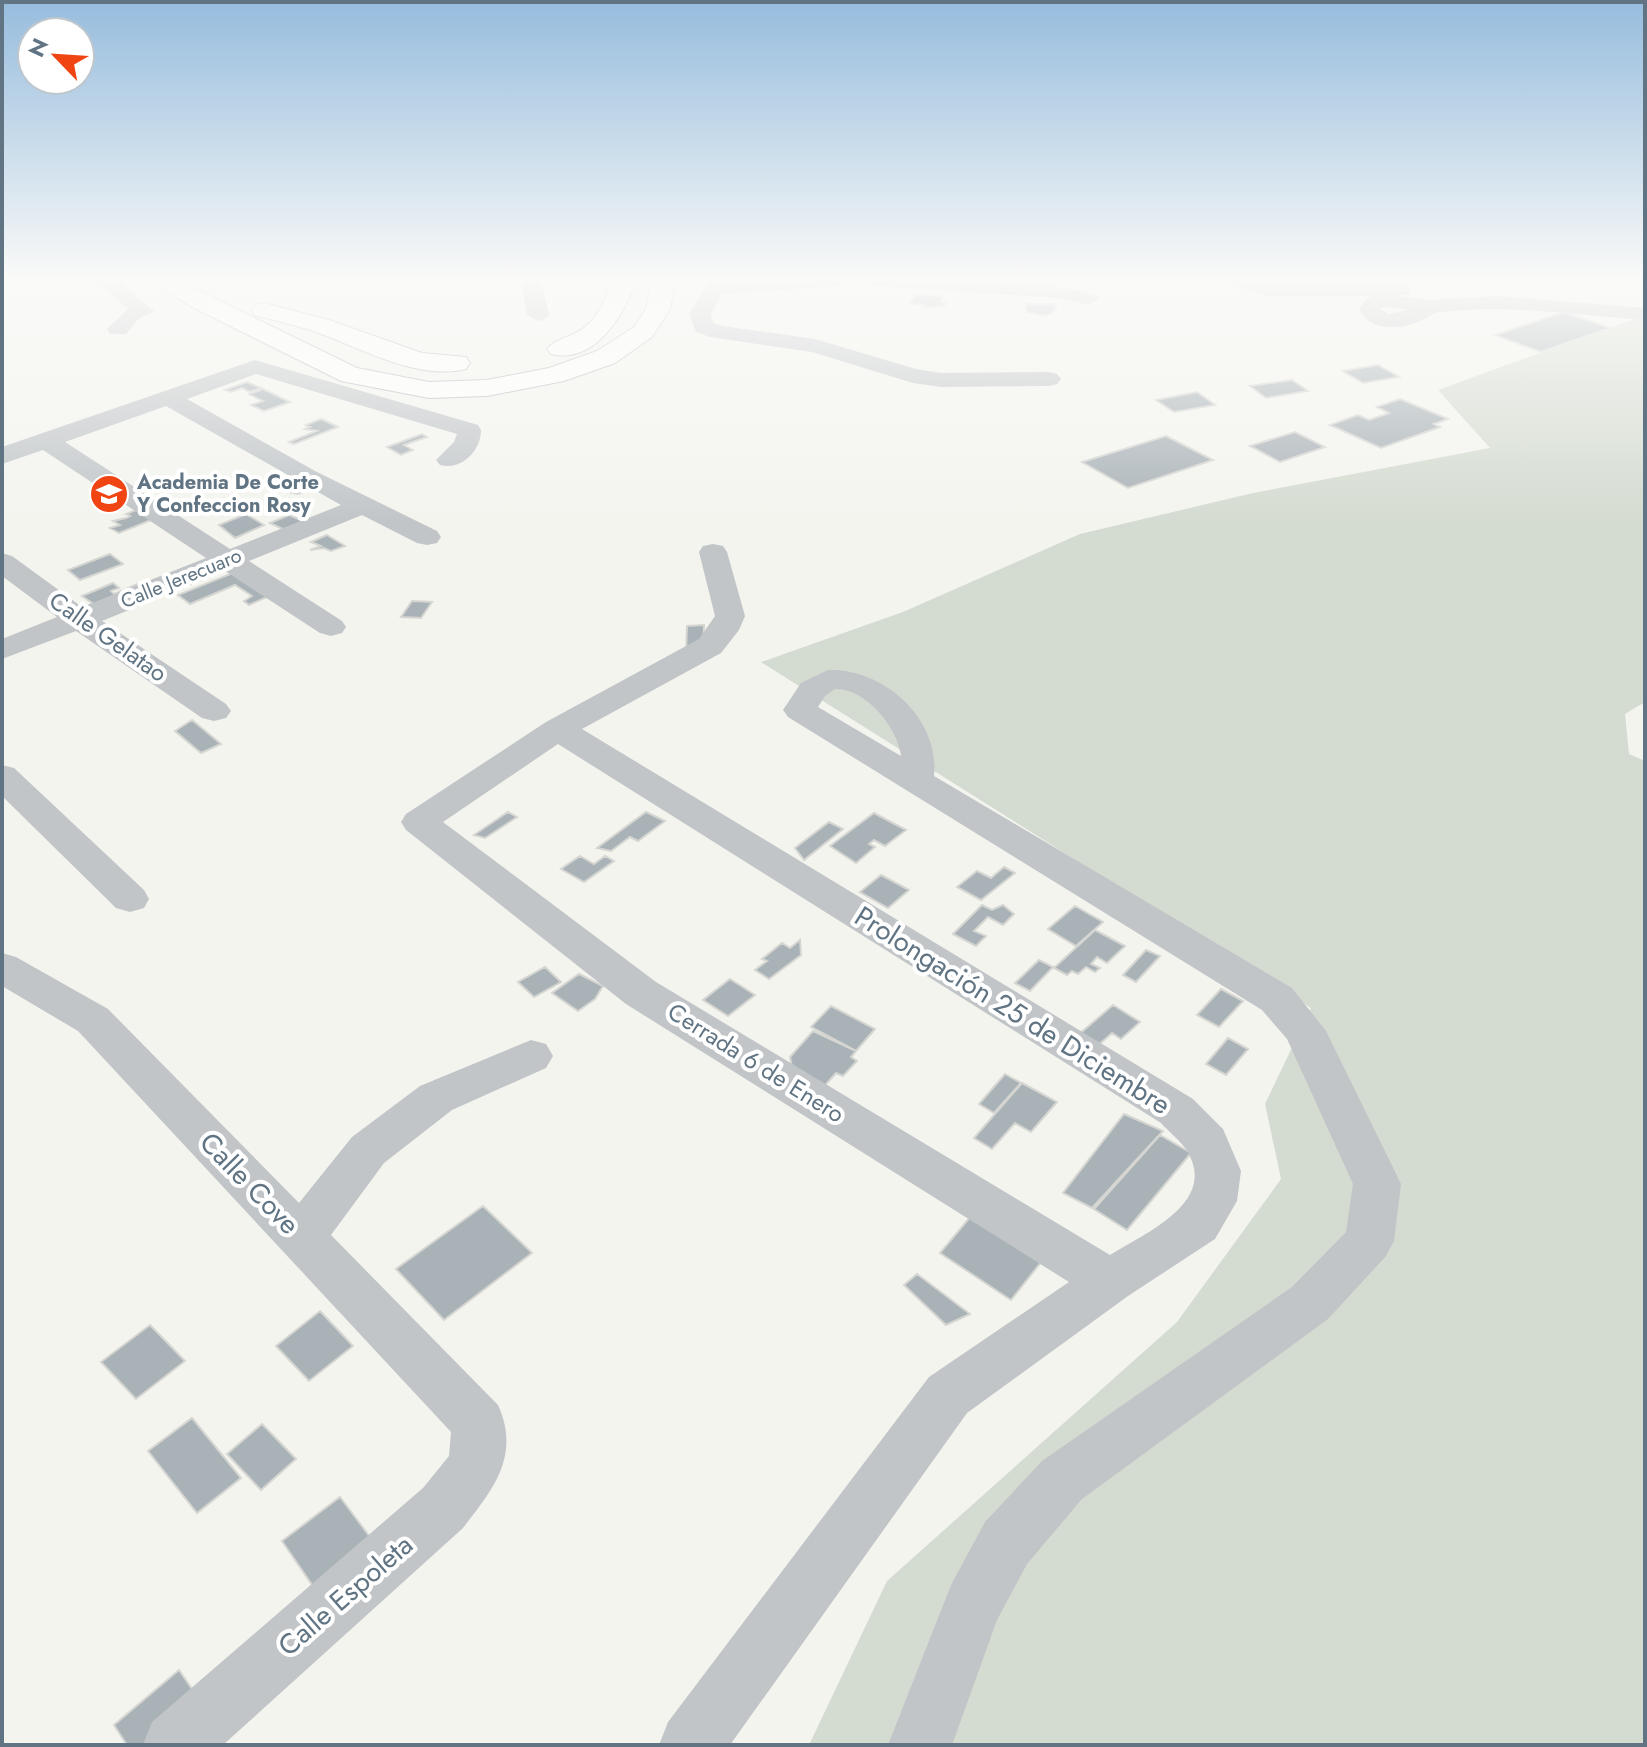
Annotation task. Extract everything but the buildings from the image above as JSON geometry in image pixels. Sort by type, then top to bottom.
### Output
[{"type":"main road","points":[[322,362],[350,375],[429,390],[487,388],[555,375],[593,362]]},
{"type":"main road","points":[[364,362],[426,374],[515,371],[559,362]]},
{"type":"street","points":[[869,362],[927,378],[1049,379]]},
{"type":"street","points":[[2,456],[255,367],[469,430],[470,437],[465,447],[449,460]]},
{"type":"street","points":[[168,398],[361,506],[427,537]]},
{"type":"street","points":[[46,441],[331,627]]},
{"type":"street","name":"Calle Jerecuaro","points":[[2,650],[361,506]]},
{"type":"street","points":[[558,729],[710,646],[724,630],[730,616],[713,552]]},
{"type":"street","name":"Calle Gelatao","points":[[2,562],[214,711]]},
{"type":"street","name":"Cerrada 6 de Enero","points":[[558,729],[419,822],[641,993],[1110,1281]]},
{"type":"street","name":"Prolongación 25 de Diciembre","points":[[558,729],[1177,1111],[1207,1142],[1218,1171],[1213,1201],[1198,1225],[1110,1281],[948,1395],[691,1745]]},
{"type":"street","points":[[2,776],[130,899]]},
{"type":"street","points":[[916,780],[1277,999],[1305,1031],[1377,1184],[1369,1241],[1310,1303],[1062,1480],[1006,1543],[972,1606],[920,1745]]},
{"type":"street","name":"Calle Cove","points":[[2,967],[93,1020],[479,1423]]},
{"type":"street","points":[[301,1237],[368,1150],[436,1098],[531,1056]]},
{"type":"street","name":"Calle Espoleta","points":[[175,1745],[443,1508],[476,1466],[479,1423]]},
{"type":"shaded area","points":[[1517,362],[1645,362],[1645,702],[1625,714],[1629,754],[1645,761],[1645,1745],[809,1745],[887,1581],[1177,1322],[1281,1179],[1265,1104],[1311,1008],[761,662],[903,612],[1080,534],[1253,493],[1490,448],[1438,390]]},
{"type":"place","name":"Academia De Corte Y Confeccion Rosy","points":[[109,494]]}]
